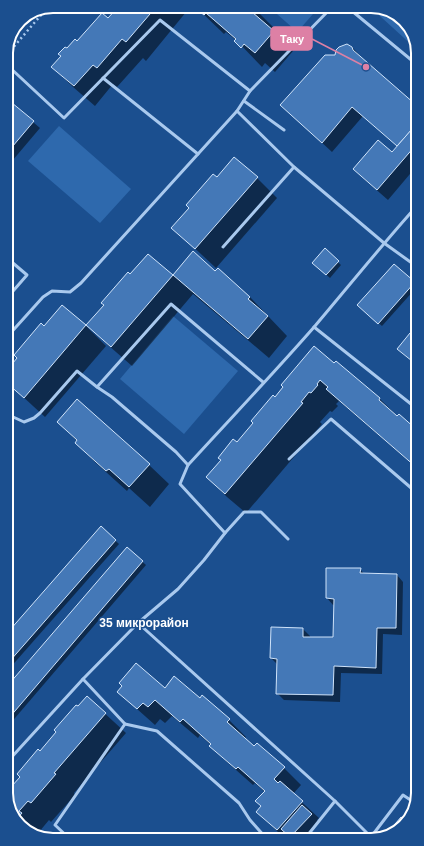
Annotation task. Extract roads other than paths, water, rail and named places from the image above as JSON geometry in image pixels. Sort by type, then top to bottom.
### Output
[{"type":"lane","points":[[13,330],[43,296],[52,291],[70,292],[81,283],[237,111],[250,91],[326,13]]},
{"type":"lane","points":[[355,13],[411,59]]},
{"type":"lane","points":[[13,71],[64,118],[160,20],[250,91]]},
{"type":"lane","points":[[103,78],[198,154]]},
{"type":"lane","points":[[244,101],[284,130]]},
{"type":"lane","points":[[237,111],[294,167],[384,243],[411,262]]},
{"type":"lane","points":[[223,247],[294,167]]},
{"type":"lane","points":[[225,533],[180,484],[188,465],[314,327],[411,213]]},
{"type":"lane","points":[[13,263],[27,275],[13,291]]},
{"type":"lane","points":[[97,387],[171,304],[263,382]]},
{"type":"lane","points":[[314,327],[411,404]]},
{"type":"lane","points":[[13,417],[24,422],[34,418],[77,371],[112,397],[176,452],[188,465]]},
{"type":"lane","points":[[289,459],[332,419],[411,488]]},
{"type":"lane","points":[[13,756],[83,679],[138,623],[178,589],[244,512],[261,512],[288,539]]},
{"type":"lane","points":[[138,623],[335,801],[367,833]]},
{"type":"lane","points":[[83,679],[125,724],[157,731],[239,803],[250,820],[262,833]]},
{"type":"lane","points":[[64,833],[55,825],[125,724]]},
{"type":"lane","points":[[374,833],[403,795],[411,800]]},
{"type":"lane","points":[[309,833],[335,801]]},
{"type":"place","name":"Таку","points":[[366,67]]},
{"type":"district","name":"35 микрорайон","points":[[144,623]]}]
